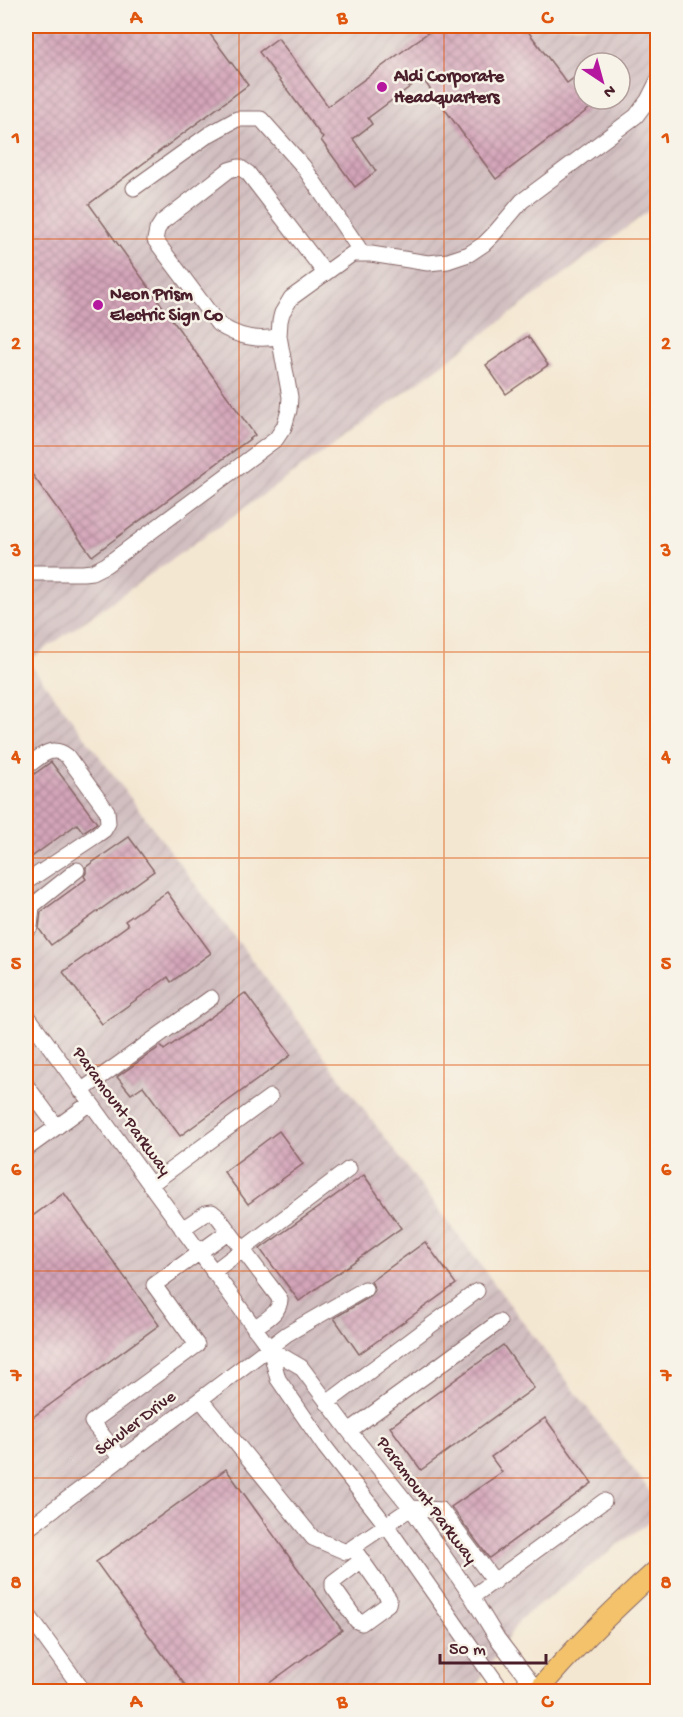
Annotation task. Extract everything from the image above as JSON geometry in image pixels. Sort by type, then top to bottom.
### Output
[{"type":"main road","points":[[538,1692],[609,1614],[657,1569]]},
{"type":"street","points":[[26,573],[83,573],[92,572],[106,565],[281,434],[287,421],[290,397],[279,336],[280,321],[286,305],[300,291],[352,254],[363,253],[428,263],[448,261],[476,249],[494,235],[522,201],[636,116],[648,100],[657,80]]},
{"type":"street","points":[[134,188],[208,135],[237,119],[261,120],[303,166],[363,253]]},
{"type":"street","points":[[279,336],[270,339],[249,338],[229,332],[218,324],[155,240],[162,222],[229,170],[239,167],[248,172],[325,273]]},
{"type":"street","points":[[26,767],[48,751],[62,752],[107,811],[108,823],[97,836],[26,882]]},
{"type":"street","points":[[26,930],[30,927],[32,906],[77,870]]},
{"type":"street","points":[[26,1149],[57,1127],[86,1097],[211,998]]},
{"type":"street","name":"Paramount Parkway","points":[[26,1014],[270,1349],[278,1379],[325,1447],[386,1525],[503,1692]]},
{"type":"street","points":[[26,1085],[57,1127]]},
{"type":"street","points":[[150,1185],[270,1097]]},
{"type":"street","points":[[213,1272],[350,1169]]},
{"type":"street","points":[[182,1229],[206,1213],[212,1212],[280,1299],[280,1305],[276,1311],[254,1328]]},
{"type":"street","points":[[121,1459],[92,1422],[197,1345],[154,1285],[228,1231]]},
{"type":"street","name":"Schuler Drive","points":[[26,1530],[287,1334],[365,1289]]},
{"type":"street","points":[[327,1403],[477,1291]]},
{"type":"street","points":[[349,1431],[499,1322]]},
{"type":"street","name":"Paramount Parkway","points":[[270,1349],[301,1367],[411,1508],[497,1638],[538,1692]]},
{"type":"street","points":[[201,1400],[313,1538],[346,1552],[358,1554],[386,1525],[411,1508],[441,1510],[495,1581]]},
{"type":"street","points":[[472,1597],[604,1501]]},
{"type":"street","points":[[26,1612],[84,1692]]},
{"type":"shaded area","points":[[26,26],[657,26],[657,205],[335,444],[28,661],[657,1501],[657,1516],[520,1619],[473,1691],[26,1692]]},
{"type":"building","points":[[26,26],[204,26],[248,85],[89,204],[255,435],[92,556],[26,466]]},
{"type":"building","points":[[437,26],[524,26],[567,83],[572,79],[572,111],[586,111],[496,179],[422,78],[368,118],[372,124],[353,139],[376,171],[355,187],[321,140],[323,138],[259,52],[278,38],[328,106]]},
{"type":"building","points":[[528,336],[548,365],[506,394],[486,365]]},
{"type":"building","points":[[51,762],[97,823],[83,832],[77,824],[26,861],[26,780]]},
{"type":"building","points":[[129,837],[154,871],[51,945],[39,929],[41,912],[86,879],[84,876],[86,867]]},
{"type":"building","points":[[167,892],[211,953],[171,982],[168,977],[102,1024],[63,972],[128,925],[125,921]]},
{"type":"building","points":[[245,993],[291,1055],[180,1136],[143,1086],[131,1094],[117,1077],[161,1046],[164,1050]]},
{"type":"building","points":[[279,1131],[303,1164],[248,1204],[224,1172]]},
{"type":"building","points":[[364,1175],[401,1228],[299,1301],[260,1249]]},
{"type":"building","points":[[64,1193],[159,1325],[26,1422],[26,1221]]},
{"type":"building","points":[[425,1242],[456,1284],[359,1354],[334,1318],[370,1297],[375,1290],[371,1281]]},
{"type":"building","points":[[503,1345],[534,1388],[421,1470],[390,1427]]},
{"type":"building","points":[[545,1418],[592,1483],[489,1558],[451,1507],[502,1472],[491,1457]]},
{"type":"building","points":[[226,1469],[342,1630],[257,1692],[190,1692],[96,1562]]},
{"type":"place","name":"Aldi Corporate Headquarters","points":[[382,87]]},
{"type":"place","name":"Neon Prism Electric Sign Co","points":[[98,305]]}]
